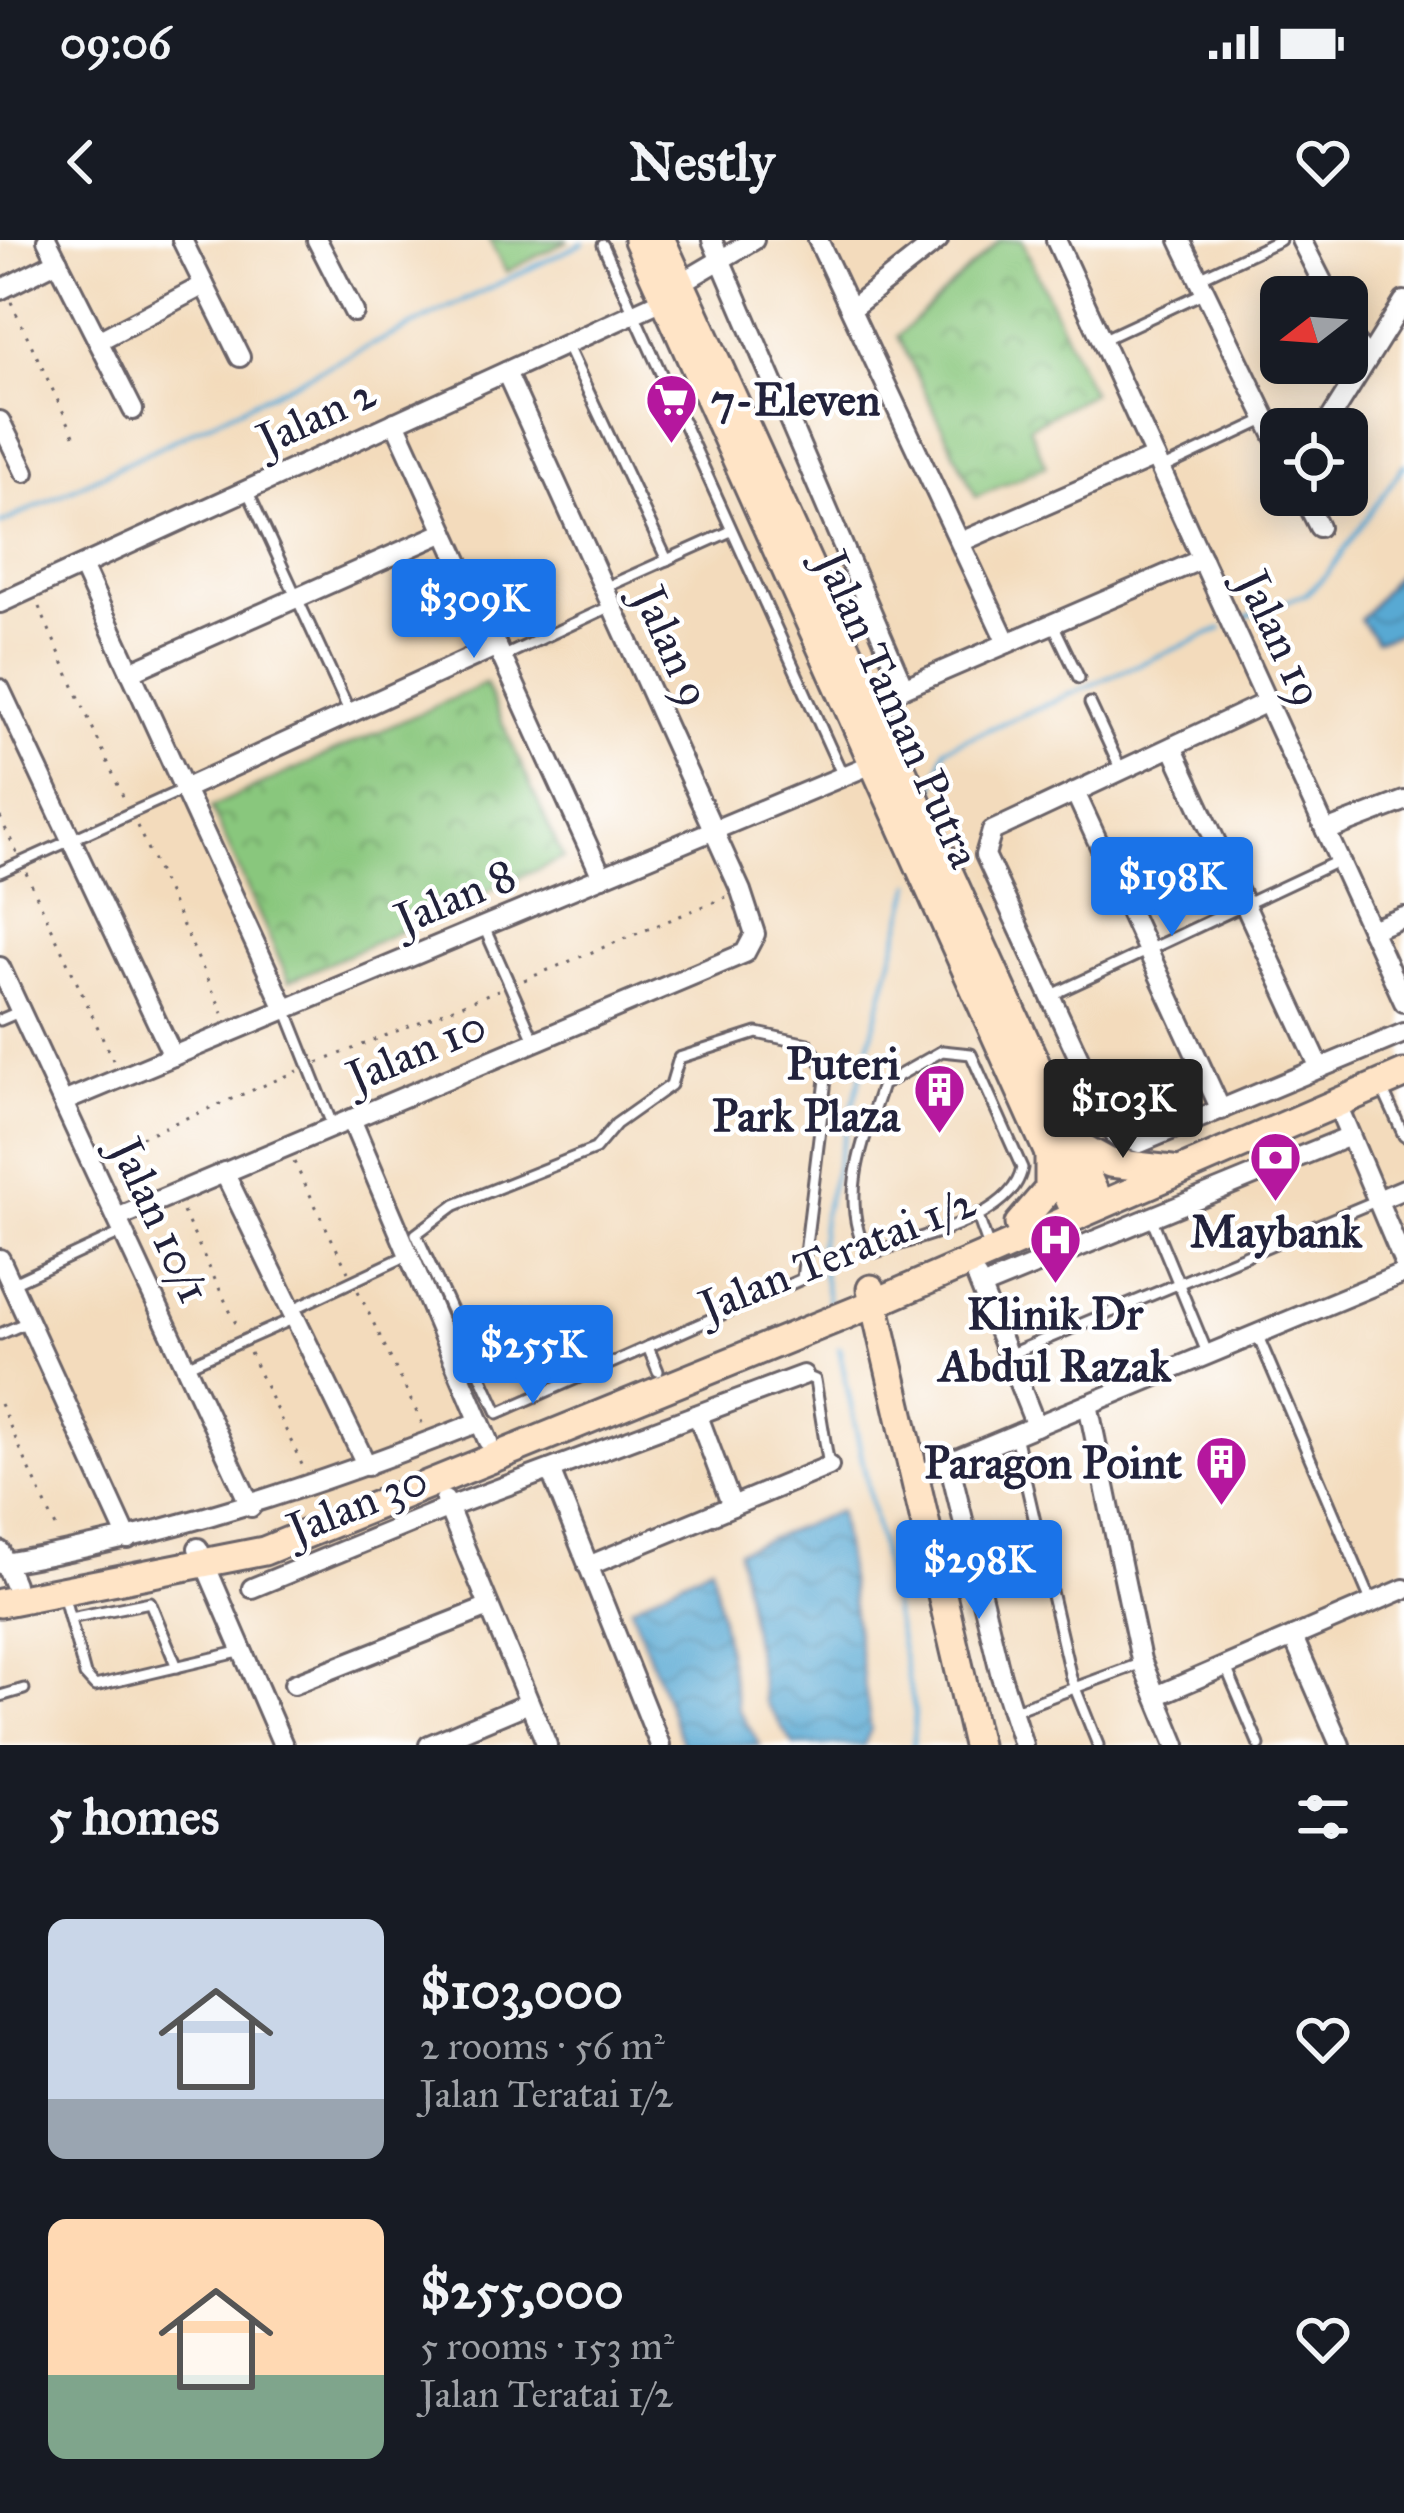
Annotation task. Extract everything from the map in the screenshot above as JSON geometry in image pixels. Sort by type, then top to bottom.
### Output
[{"type":"street","points":[[47,240],[133,410]]},
{"type":"street","points":[[317,240],[354,312]]},
{"type":"street","name":"Jalan Taman Putra","points":[[638,240],[673,291],[871,702],[1086,1203]]},
{"type":"street","name":"Jalan Taman Putra","points":[[661,240],[673,291],[877,762],[1061,1144]]},
{"type":"street","points":[[712,240],[904,688]]},
{"type":"street","name":"Jalan 2","points":[[0,603],[632,314],[754,240]]},
{"type":"street","points":[[818,240],[1007,643]]},
{"type":"street","points":[[852,308],[938,240]]},
{"type":"street","name":"Jalan 19","points":[[1056,240],[1404,1002]]},
{"type":"street","points":[[1180,240],[1262,408]]},
{"type":"street","points":[[1301,240],[1319,276]]},
{"type":"street","points":[[190,242],[240,357]]},
{"type":"street","points":[[2,289],[58,262]]},
{"type":"street","points":[[98,341],[205,284]]},
{"type":"street","points":[[1368,358],[1404,301]]},
{"type":"street","name":"Jalan 9","points":[[506,371],[741,891],[755,934],[745,953]]},
{"type":"street","points":[[0,421],[26,472]]},
{"type":"street","points":[[395,422],[602,878]]},
{"type":"street","points":[[963,541],[1158,463]]},
{"type":"street","points":[[1313,516],[1318,527]]},
{"type":"street","points":[[130,672],[445,532]]},
{"type":"street","points":[[871,702],[1202,559]]},
{"type":"street","points":[[82,566],[286,1010]]},
{"type":"street","points":[[184,789],[499,652]]},
{"type":"street","points":[[0,689],[172,1056]]},
{"type":"street","points":[[1267,702],[992,831],[985,855],[1115,1136],[1140,1143],[1404,1034]]},
{"type":"street","points":[[1172,747],[1320,1068]]},
{"type":"street","name":"Jalan 8","points":[[63,1102],[877,762]]},
{"type":"street","points":[[1075,792],[1221,1110]]},
{"type":"street","points":[[1326,831],[1404,801]]},
{"type":"street","points":[[1371,930],[1404,917]]},
{"type":"street","name":"Jalan 10","points":[[120,1225],[224,1172],[745,953]]},
{"type":"street","name":"Jalan 10/1","points":[[0,967],[251,1507]]},
{"type":"street","name":"Jalan Teratai 1/2","points":[[202,1556],[264,1551],[1086,1203],[1392,1079]]},
{"type":"street","points":[[1336,1102],[1404,1263]]},
{"type":"street","points":[[3,1575],[68,1552],[251,1507],[483,1431],[409,1245],[342,1123]]},
{"type":"street","points":[[1036,1426],[1008,1355],[979,1250],[1151,1217],[1350,1136]]},
{"type":"street","points":[[1018,1224],[1048,1190],[1061,1144],[1110,1163],[1172,1170]]},
{"type":"street","points":[[224,1172],[367,1466]]},
{"type":"street","points":[[1378,1200],[1404,1189]]},
{"type":"street","name":"Jalan Teratai 1/2","points":[[979,1250],[1018,1224],[1086,1203]]},
{"type":"street","points":[[0,1259],[128,1539]]},
{"type":"street","points":[[913,1477],[1404,1274]]},
{"type":"street","points":[[873,1294],[977,1745]]},
{"type":"street","name":"Jalan Teratai 1/2","points":[[202,1556],[653,1359],[873,1294]]},
{"type":"street","name":"Jalan 30","points":[[252,1588],[447,1508],[803,1376]]},
{"type":"street","points":[[1088,1404],[1142,1663],[1176,1745]]},
{"type":"street","points":[[698,1416],[732,1506]]},
{"type":"street","points":[[949,1462],[1023,1745]]},
{"type":"street","points":[[588,1566],[829,1466]]},
{"type":"street","points":[[551,1472],[660,1745]]},
{"type":"street","points":[[437,1479],[547,1745]]},
{"type":"street","points":[[3,1575],[202,1556]]},
{"type":"street","points":[[3,1575],[66,1604],[202,1556]]},
{"type":"street","points":[[202,1556],[283,1745]]},
{"type":"street","points":[[1156,1696],[1404,1588]]},
{"type":"street","points":[[294,1684],[489,1607]]},
{"type":"street","points":[[1293,1637],[1340,1745]]},
{"type":"street","points":[[428,1745],[530,1703]]},
{"type":"lane","points":[[1102,340],[1280,240]]},
{"type":"lane","points":[[603,245],[843,777]]},
{"type":"lane","points":[[566,344],[667,560]]},
{"type":"lane","points":[[1158,463],[1260,422]]},
{"type":"lane","points":[[248,490],[350,713]]},
{"type":"lane","points":[[499,652],[667,560],[731,531]]},
{"type":"lane","points":[[1053,623],[1079,678]]},
{"type":"lane","points":[[1090,703],[1121,770]]},
{"type":"lane","points":[[0,872],[184,789]]},
{"type":"lane","points":[[1050,996],[1339,860]]},
{"type":"lane","points":[[484,927],[535,1042]]},
{"type":"lane","points":[[286,1010],[342,1123]]},
{"type":"lane","points":[[0,1020],[20,1011]]},
{"type":"lane","points":[[186,1366],[293,1314],[409,1245],[455,1205],[595,1149],[616,1124],[671,1084],[679,1058],[757,1033],[808,1044],[827,1071],[802,1279],[653,1359],[498,1413],[409,1245]]},
{"type":"lane","points":[[942,1051],[970,1054],[1022,1168],[979,1250],[876,1252],[864,1248],[853,1222],[852,1177],[882,1085],[942,1051]]},
{"type":"lane","points":[[1392,1079],[1404,1136]]},
{"type":"lane","points":[[1008,1355],[1378,1200]]},
{"type":"lane","points":[[1151,1217],[1208,1355]]},
{"type":"lane","points":[[11,1284],[120,1225]]},
{"type":"lane","points":[[0,1334],[28,1322]]},
{"type":"lane","points":[[1257,1334],[1372,1603]]},
{"type":"lane","name":"Jalan 30","points":[[803,1376],[814,1380],[829,1466]]},
{"type":"lane","points":[[1015,1435],[1075,1688],[1097,1745]]},
{"type":"lane","points":[[177,1667],[150,1602],[66,1604],[88,1684],[177,1667],[243,1651]]},
{"type":"lane","points":[[1012,1711],[1142,1663]]},
{"type":"lane","points":[[1226,1666],[1259,1745]]},
{"type":"lane","points":[[0,1696],[24,1689]]},
{"type":"path","points":[[2,289],[77,441]]},
{"type":"path","points":[[0,817],[122,1078]]},
{"type":"path","points":[[89,1159],[741,891]]},
{"type":"path","points":[[0,1404],[68,1552]]},
{"type":"green space","points":[[489,240],[569,240],[506,272]]},
{"type":"green space","points":[[1000,240],[1022,240],[1092,393],[1029,427],[1046,466],[976,497],[898,336]]},
{"type":"green space","points":[[485,684],[563,858],[289,981],[211,807]]},
{"type":"water","points":[[1404,566],[1404,632],[1376,641],[1360,620]]},
{"type":"water","points":[[839,1511],[871,1729],[864,1745],[794,1745],[764,1701],[738,1551]]},
{"type":"water","points":[[711,1565],[738,1709],[760,1745],[683,1745],[631,1607]]},
{"type":"waterway","points":[[0,524],[583,243]]},
{"type":"waterway","points":[[1246,617],[1306,594],[1327,574],[1404,465]]},
{"type":"waterway","points":[[931,799],[945,748],[1221,629]]},
{"type":"waterway","points":[[829,1302],[819,1252],[823,1217],[912,884]]},
{"type":"waterway","points":[[839,1348],[915,1713],[913,1745]]},
{"type":"place","name":"7-Eleven","points":[[672,445]]},
{"type":"place","name":"Puteri Park Plaza","points":[[939,1135]]},
{"type":"place","name":"Maybank","points":[[1276,1203]]},
{"type":"place","name":"Klinik Dr Abdul Razak","points":[[1055,1285]]},
{"type":"place","name":"Paragon Point","points":[[1221,1508]]}]
